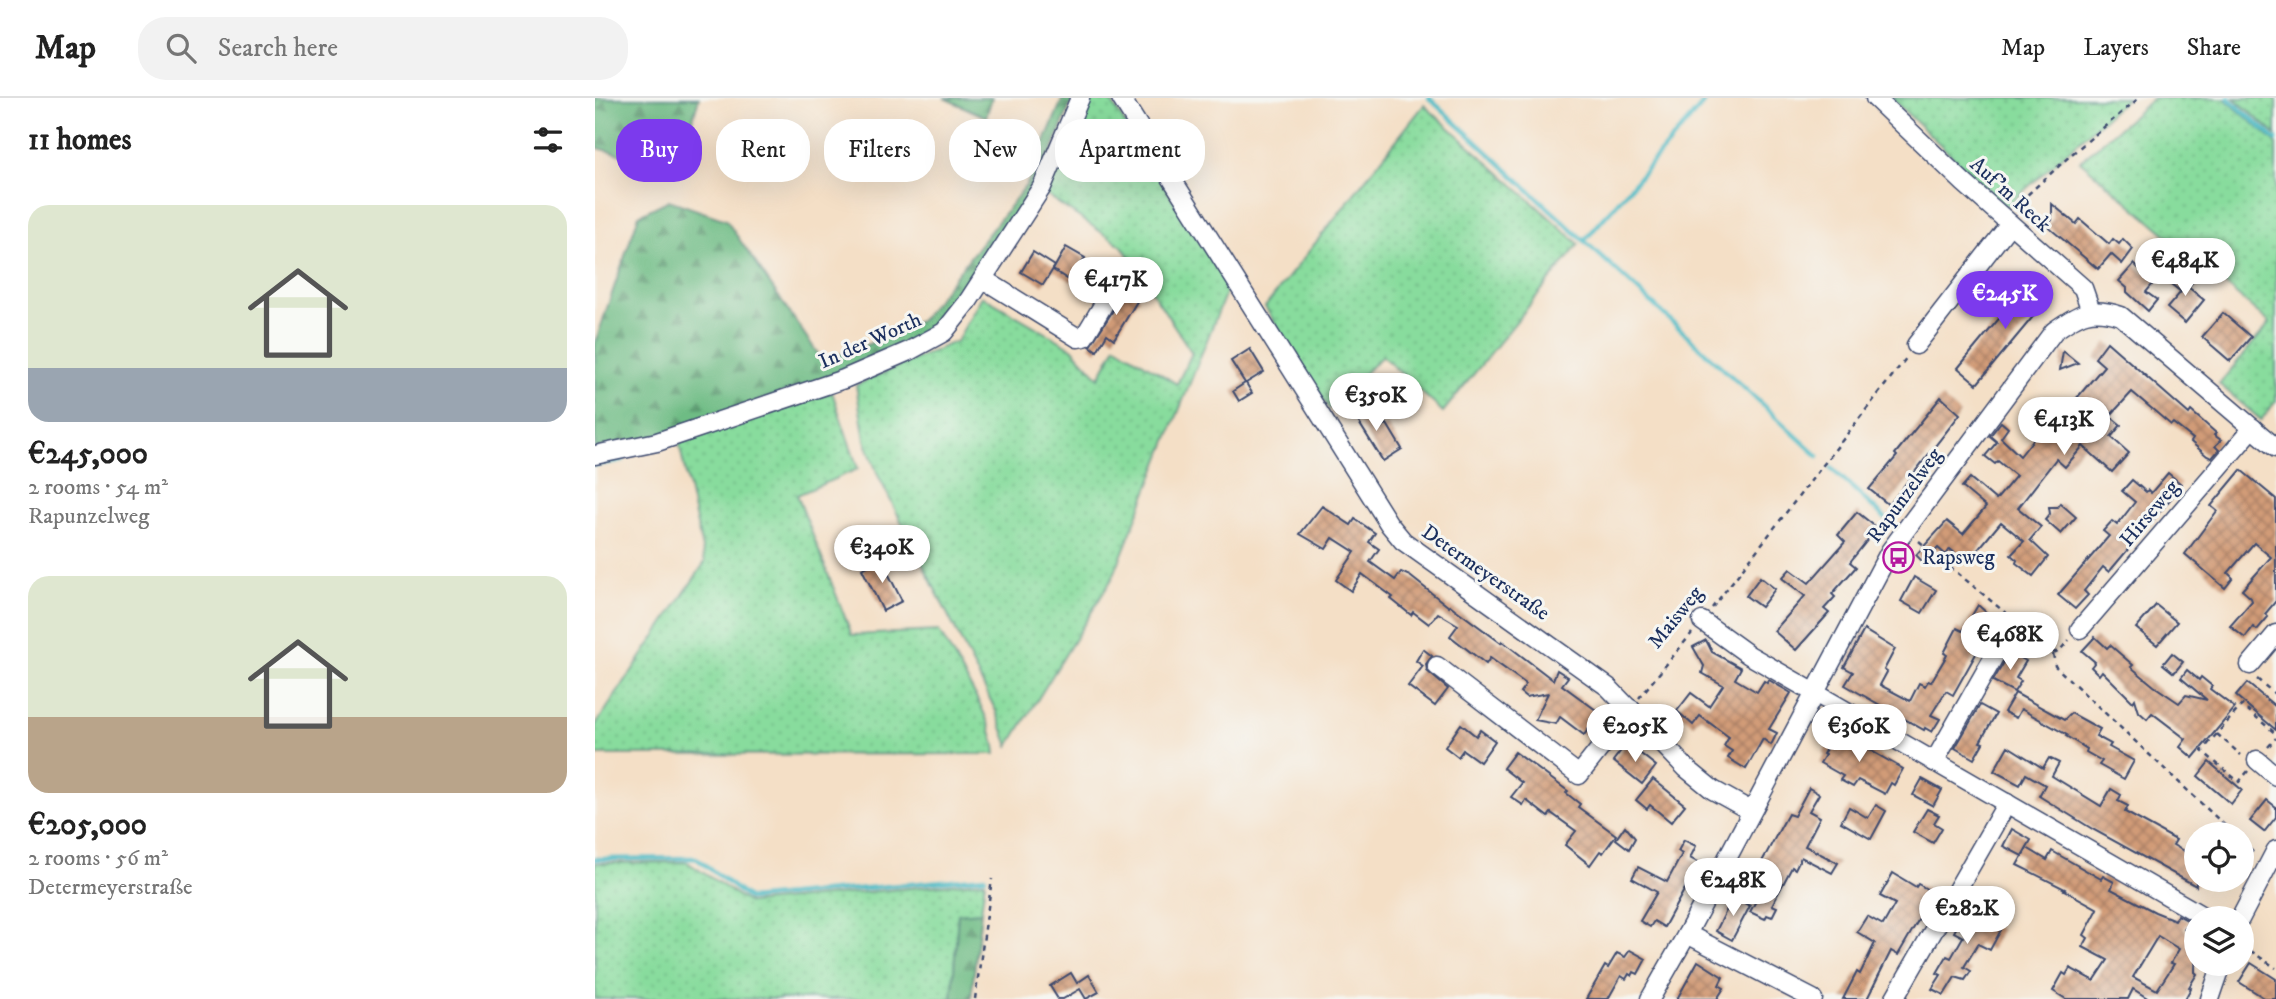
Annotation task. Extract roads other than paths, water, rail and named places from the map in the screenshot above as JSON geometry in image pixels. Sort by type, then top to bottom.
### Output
[{"type":"street","name":"In der Worth","points":[[595,455],[670,438],[844,379],[909,351],[944,332],[967,303],[1042,187],[1080,98]]},
{"type":"street","name":"Determeyerstraße","points":[[1121,98],[1382,513],[1403,541],[1608,688],[1686,768],[1713,790],[1751,811]]},
{"type":"street","name":"Auf'm Reck","points":[[1875,98],[2083,288],[2091,311]]},
{"type":"street","points":[[1916,345],[2006,220]]},
{"type":"street","points":[[983,279],[1078,338],[1084,337],[1108,297]]},
{"type":"street","points":[[2091,311],[2107,311],[2121,316],[2276,448]]},
{"type":"street","name":"Rapunzelweg","points":[[1751,811],[1890,551],[2055,331],[2075,316],[2091,311]]},
{"type":"street","name":"Hirseweg","points":[[2080,629],[2253,428]]},
{"type":"street","points":[[1702,621],[1749,655],[2185,906]]},
{"type":"street","points":[[1934,762],[2008,632]]},
{"type":"street","points":[[2251,665],[2276,634]]},
{"type":"street","points":[[1437,666],[1579,775],[1630,709]]},
{"type":"street","points":[[2255,763],[2276,776]]},
{"type":"street","points":[[1894,999],[2007,803]]},
{"type":"street","points":[[1650,999],[1751,811]]},
{"type":"street","points":[[2247,906],[2276,850]]},
{"type":"street","points":[[1687,934],[1813,999]]},
{"type":"street","points":[[2210,999],[2218,976]]},
{"type":"waterway","points":[[1429,98],[1818,456]]},
{"type":"waterway","points":[[1584,241],[1708,98]]},
{"type":"waterway","points":[[2228,98],[2276,140]]},
{"type":"waterway","points":[[595,465],[623,460]]},
{"type":"waterway","points":[[1831,468],[1885,518]]},
{"type":"waterway","points":[[595,859],[696,858],[749,899],[985,877]]},
{"type":"place","name":"Rapsweg","points":[[1899,557]]}]
